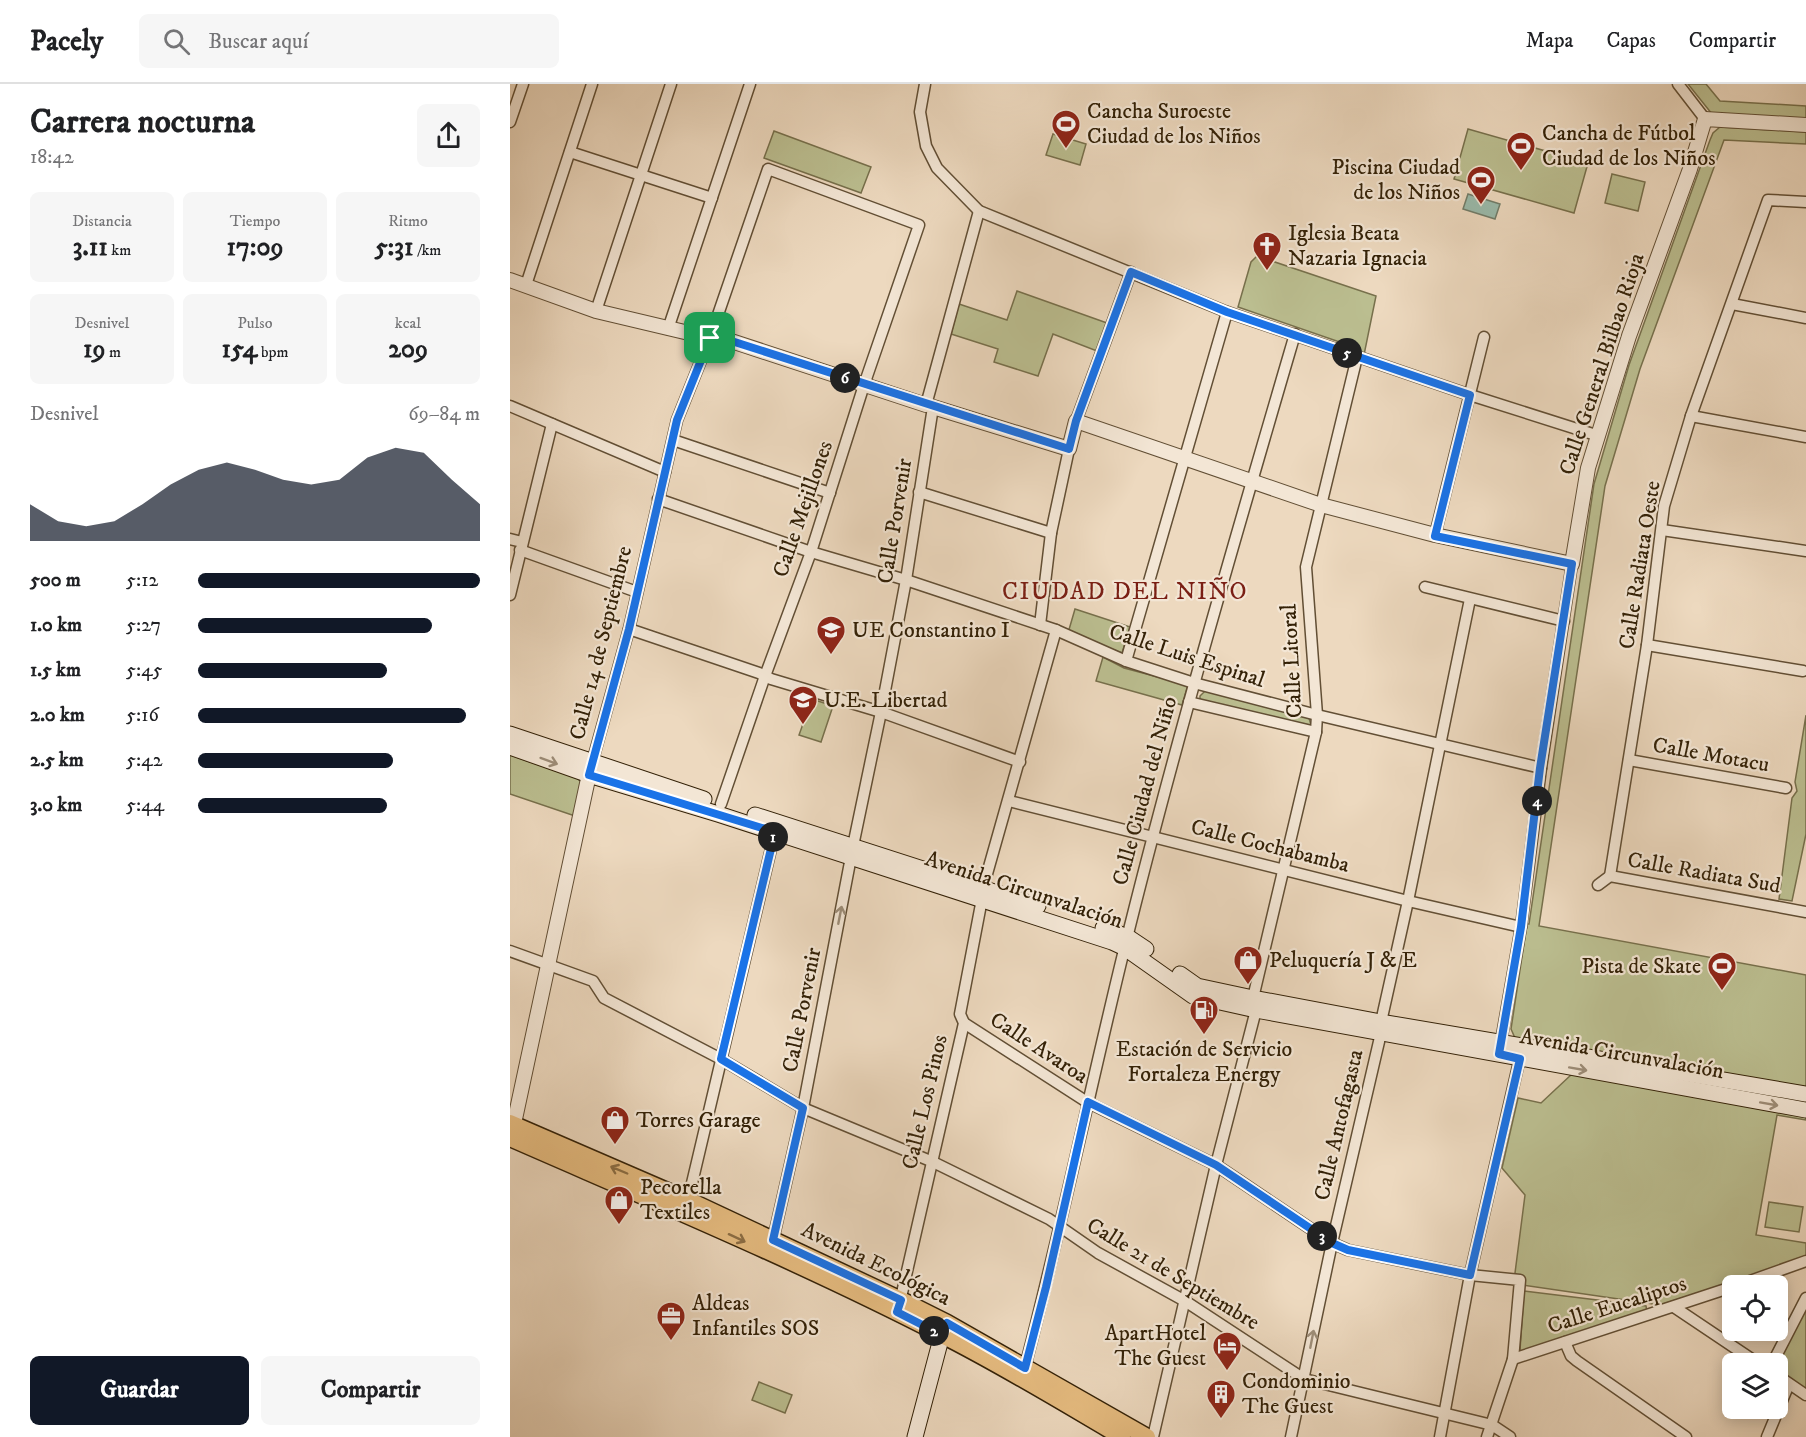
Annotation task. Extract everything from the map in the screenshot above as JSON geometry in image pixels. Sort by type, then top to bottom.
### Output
[{"type":"main road","name":"Avenida Circunvalación","points":[[510,734],[590,769],[775,832],[852,851]]},
{"type":"main road","name":"Avenida Circunvalación","points":[[510,747],[721,804],[852,851],[1126,942],[1193,996],[1255,1004],[1500,1048],[1806,1110]]},
{"type":"main road","name":"Avenida Circunvalación","points":[[1521,1052],[1806,1094]]},
{"type":"main road","name":"Avenida Ecológica","points":[[511,1131],[688,1200],[773,1240],[944,1329],[1025,1368],[1147,1437]]},
{"type":"main road","name":"Avenida Ecológica","points":[[511,1131],[685,1214],[899,1306]]},
{"type":"main road","name":"Avenida Ecológica","points":[[944,1329],[1119,1436]]},
{"type":"main road","points":[[915,1437],[944,1329]]},
{"type":"street","points":[[510,122],[523,84]]},
{"type":"street","points":[[526,285],[592,84]]},
{"type":"street","points":[[596,311],[671,84]]},
{"type":"street","points":[[668,329],[750,84]]},
{"type":"street","points":[[925,84],[920,112],[926,146],[937,168],[979,211],[1227,312],[1356,357],[1599,436]]},
{"type":"street","points":[[1678,84],[1705,119],[1806,125]]},
{"type":"street","name":"Calle General Bilbao Rioja","points":[[1500,1048],[1521,927],[1540,768],[1588,468],[1629,336],[1690,169],[1705,119]]},
{"type":"street","points":[[570,152],[712,198]]},
{"type":"street","name":"Calle Mejillones","points":[[721,804],[811,552],[864,385],[919,225],[768,169]]},
{"type":"street","name":"Calle 14 de Septiembre","points":[[511,1131],[590,769],[629,629],[677,420],[710,338],[768,169]]},
{"type":"street","name":"Calle Radiata Oeste","points":[[1610,876],[1647,645],[1664,506],[1691,416],[1768,200],[1806,202]]},
{"type":"street","name":"Calle Porvenir","points":[[773,1240],[803,1108],[906,580],[929,406],[979,211]]},
{"type":"street","points":[[1040,625],[1051,533],[1076,421],[1131,272]]},
{"type":"street","points":[[510,280],[596,311],[710,338],[719,337],[1069,449]]},
{"type":"street","points":[[1732,304],[1806,318]]},
{"type":"street","points":[[1126,661],[1227,312]]},
{"type":"street","name":"Calle Ciudad del Niño","points":[[1025,1368],[1126,942],[1194,682],[1295,334]]},
{"type":"street","points":[[1435,536],[1484,337]]},
{"type":"street","name":"Calle Litoral","points":[[1153,1437],[1255,1004],[1316,732],[1317,715],[1306,567],[1356,357]]},
{"type":"street","points":[[510,406],[665,472]]},
{"type":"street","points":[[1691,416],[1806,437]]},
{"type":"street","points":[[1076,421],[1321,505],[1435,536],[1572,564]]},
{"type":"street","points":[[510,595],[552,424]]},
{"type":"street","points":[[673,440],[830,493]]},
{"type":"street","points":[[919,492],[1051,533]]},
{"type":"street","name":"Calle Luis Espinal","points":[[658,499],[811,552],[906,580],[1056,630],[1126,661],[1194,682],[1317,715],[1540,768]]},
{"type":"street","points":[[1662,530],[1806,551]]},
{"type":"street","points":[[510,539],[521,546],[637,592]]},
{"type":"street","points":[[1425,587],[1564,621]]},
{"type":"street","name":"Calle Antofagasta","points":[[1291,1437],[1381,1028],[1470,598]]},
{"type":"street","points":[[629,629],[765,676],[881,712],[1020,762]]},
{"type":"street","name":"Calle Los Pinos","points":[[899,1306],[964,1023],[960,1014],[983,894],[1056,630]]},
{"type":"street","points":[[1647,645],[1803,671]]},
{"type":"street","name":"Calle Luis Espinal","points":[[1189,702],[1316,732]]},
{"type":"street","name":"Calle Motacu","points":[[1629,760],[1786,788]]},
{"type":"street","name":"Calle Cochabamba","points":[[1009,801],[1521,927]]},
{"type":"street","points":[[688,1200],[775,832]]},
{"type":"street","name":"Calle Radiata Sud","points":[[1598,885],[1610,876],[1806,912]]},
{"type":"street","name":"Calle 21 de Septiembre","points":[[510,951],[593,981],[604,998],[721,1059],[803,1108],[933,1162],[1049,1219],[1098,1253],[1185,1300],[1304,1379],[1492,1425],[1510,1437]]},
{"type":"street","name":"Calle Avaroa","points":[[964,1023],[1088,1102],[1216,1165],[1332,1243],[1348,1250],[1470,1275],[1520,1281],[1513,1359]]},
{"type":"street","points":[[1440,1437],[1470,1275],[1521,1052]]},
{"type":"street","name":"Calle Eucaliptos","points":[[1766,1275],[1806,1261]]},
{"type":"street","name":"Calle Eucaliptos","points":[[1513,1359],[1722,1290]]},
{"type":"street","points":[[1778,1353],[1806,1298]]},
{"type":"street","points":[[1674,1307],[1743,1353]]},
{"type":"street","points":[[1565,1342],[1571,1356],[1576,1361],[1686,1437]]},
{"type":"street","points":[[1487,1437],[1513,1359]]},
{"type":"street","points":[[1767,1437],[1789,1384],[1806,1395]]},
{"type":"green space","points":[[1688,84],[1706,84],[1720,101],[1806,106],[1806,119],[1712,114]]},
{"type":"green space","points":[[1720,127],[1806,132],[1806,144],[1724,140],[1640,369],[1605,486],[1539,926],[1806,975],[1806,1089],[1515,1038],[1511,1029],[1527,924],[1529,924],[1594,484],[1629,365],[1710,140],[1713,133]]},
{"type":"green space","name":"Cancha de Fútbol Ciudad de los Niños","points":[[1468,129],[1588,163],[1574,213],[1454,179]]},
{"type":"green space","points":[[774,131],[871,167],[861,193],[764,158]]},
{"type":"green space","name":"Cancha Suroeste Ciudad de los Niños","points":[[1053,134],[1086,144],[1080,165],[1046,155]]},
{"type":"green space","points":[[1612,174],[1645,182],[1638,211],[1605,203]]},
{"type":"green space","points":[[1257,256],[1376,296],[1364,355],[1354,347],[1238,307],[1251,262]]},
{"type":"green space","points":[[1017,291],[1107,323],[1097,351],[1053,334],[1038,376],[994,362],[998,349],[951,334],[959,304],[1007,320]]},
{"type":"green space","points":[[1075,609],[1130,627],[1122,653],[1068,633]]},
{"type":"green space","points":[[1103,657],[1124,668],[1188,685],[1182,705],[1096,681]]},
{"type":"green space","points":[[1205,691],[1309,718],[1311,725],[1310,727],[1200,701],[1200,696]]},
{"type":"green space","points":[[812,699],[833,706],[821,742],[799,735]]},
{"type":"green space","points":[[1806,715],[1806,834],[1792,901],[1779,899],[1792,798],[1797,791],[1795,782]]},
{"type":"green space","points":[[510,755],[577,778],[581,782],[575,816],[510,794]]},
{"type":"green space","points":[[1572,1074],[1806,1115],[1806,1120],[1777,1115],[1756,1235],[1806,1243],[1806,1258],[1753,1275],[1722,1275],[1722,1285],[1660,1305],[1523,1285],[1523,1280],[1515,1273],[1525,1195],[1502,1168],[1518,1098],[1541,1103]]},
{"type":"green space","points":[[1769,1202],[1803,1207],[1799,1232],[1765,1227]]},
{"type":"green space","points":[[1524,1291],[1646,1306],[1647,1312],[1523,1352],[1520,1350]]},
{"type":"green space","points":[[1806,1307],[1806,1389],[1788,1377],[1788,1353],[1783,1353]]},
{"type":"green space","points":[[759,1382],[792,1395],[785,1413],[752,1400]]},
{"type":"shaded area","name":"Piscina Ciudad de los Niños","points":[[1468,194],[1500,204],[1495,219],[1463,209]]},
{"type":"place","name":"Cancha Suroeste Ciudad de los Niños","points":[[1066,150]]},
{"type":"place","name":"Cancha de Fútbol Ciudad de los Niños","points":[[1521,172]]},
{"type":"place","name":"Piscina Ciudad de los Niños","points":[[1481,206]]},
{"type":"place","name":"Iglesia Beata Nazaria Ignacia","points":[[1267,272]]},
{"type":"place","name":"UE Constantino I","points":[[831,656]]},
{"type":"place","name":"U.E. Libertad","points":[[803,726]]},
{"type":"place","name":"Peluquería J & E","points":[[1248,986]]},
{"type":"place","name":"Pista de Skate","points":[[1722,992]]},
{"type":"place","name":"Estación de Servicio Fortaleza Energy","points":[[1204,1036]]},
{"type":"place","name":"Torres Garage","points":[[615,1146]]},
{"type":"place","name":"Pecorella Textiles","points":[[619,1226]]},
{"type":"place","name":"Aldeas Infantiles SOS","points":[[671,1342]]},
{"type":"place","name":"ApartHotel The Guest","points":[[1227,1372]]},
{"type":"place","name":"Condominio The Guest","points":[[1221,1420]]},
{"type":"district","name":"CIUDAD DEL NIÑO","points":[[1125,592]]},
{"type":"route","points":[[1131,272],[1227,312],[1470,395],[1435,536],[1572,564],[1540,768],[1521,927],[1499,1054],[1520,1059],[1470,1275],[1348,1250],[1332,1243],[1216,1165],[1088,1102],[1025,1368],[947,1323],[942,1335],[897,1312],[901,1300],[773,1240],[803,1108],[721,1059],[775,832],[589,775],[629,629],[677,420],[710,338],[719,337],[1069,449],[1076,421],[1131,272]]}]
